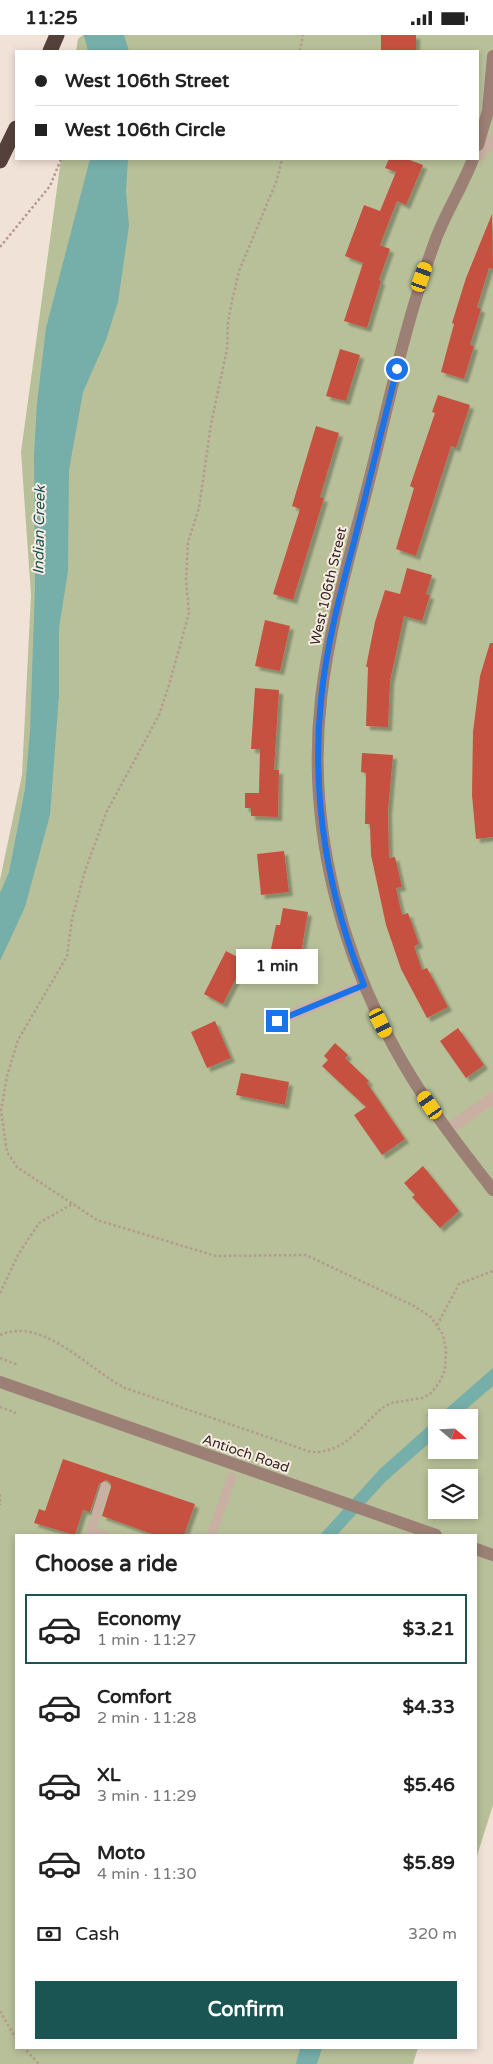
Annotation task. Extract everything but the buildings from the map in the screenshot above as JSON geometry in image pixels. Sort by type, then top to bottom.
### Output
[{"type":"highway","points":[[50,50],[57,35]]},
{"type":"highway","points":[[0,161],[15,130]]},
{"type":"street","points":[[479,142],[488,111],[493,56]]},
{"type":"street","points":[[479,154],[493,139]]},
{"type":"street","name":"West 106th Street","points":[[474,160],[435,240],[416,296],[342,589],[326,660],[321,702],[318,763],[320,807],[335,899],[364,985],[384,1029],[408,1071],[447,1130],[493,1190]]},
{"type":"street","points":[[277,1021],[364,985]]},
{"type":"street","points":[[447,1130],[493,1098]]},
{"type":"street","name":"Antioch Road","points":[[0,1382],[46,1400],[433,1534]]},
{"type":"street","name":"Antioch Road","points":[[0,1388],[46,1400]]},
{"type":"street","points":[[477,1549],[493,1555]]},
{"type":"lane","points":[[211,1534],[232,1477]]},
{"type":"lane","points":[[101,1534],[91,1531],[105,1486]]},
{"type":"path","points":[[300,50],[303,35]]},
{"type":"path","points":[[0,247],[50,186],[61,160]]},
{"type":"path","points":[[0,1335],[23,1330],[36,1332],[74,1354],[107,1379],[126,1388],[311,1452],[319,1452],[340,1446],[382,1408],[391,1403],[422,1398],[430,1394],[439,1383],[445,1370],[446,1350],[443,1335],[431,1317],[414,1306],[306,1255],[232,1256],[206,1254],[97,1220],[17,1167],[7,1152],[1,1111],[7,1076],[18,1040],[68,956],[72,919],[85,871],[106,813],[159,715],[169,685],[189,613],[186,580],[188,542],[200,508],[211,424],[227,349],[228,322],[232,301],[239,271],[277,179],[282,160]]},
{"type":"path","points":[[0,1293],[18,1255],[40,1223],[74,1203]]},
{"type":"path","points":[[437,1325],[459,1284],[493,1271]]},
{"type":"path","points":[[0,1358],[18,1365]]},
{"type":"path","points":[[0,1407],[16,1413]]},
{"type":"path","points":[[0,1494],[0,1505]]},
{"type":"path","points":[[0,2011],[15,2037]]},
{"type":"path","points":[[25,2049],[39,2064]]},
{"type":"green space","points":[[83,35],[493,35],[493,1805],[477,1856],[477,1534],[15,1534],[15,2049],[418,2049],[413,2064],[0,2064],[0,880],[22,775],[31,595],[21,452],[61,160],[479,160],[479,50],[76,50],[78,39]]},
{"type":"water","points":[[84,35],[124,35],[129,50],[88,50]]},
{"type":"water","name":"Indian Creek","points":[[90,160],[128,160],[126,191],[129,226],[118,302],[106,340],[83,392],[69,470],[68,571],[59,628],[59,695],[50,815],[25,907],[0,961],[0,893],[9,872],[25,789],[30,731],[35,588],[34,455],[37,403],[46,328]]},
{"type":"water","points":[[493,1368],[493,1386],[466,1409],[446,1409]]},
{"type":"water","points":[[428,1426],[428,1444],[385,1482],[338,1534],[321,1534],[380,1469]]},
{"type":"water","points":[[300,2049],[322,2049],[317,2064],[296,2064]]},
{"type":"route","points":[[277,1021],[364,985],[354,961],[335,899],[326,851],[320,807],[318,763],[321,702],[326,660],[342,589],[397,369]]}]
